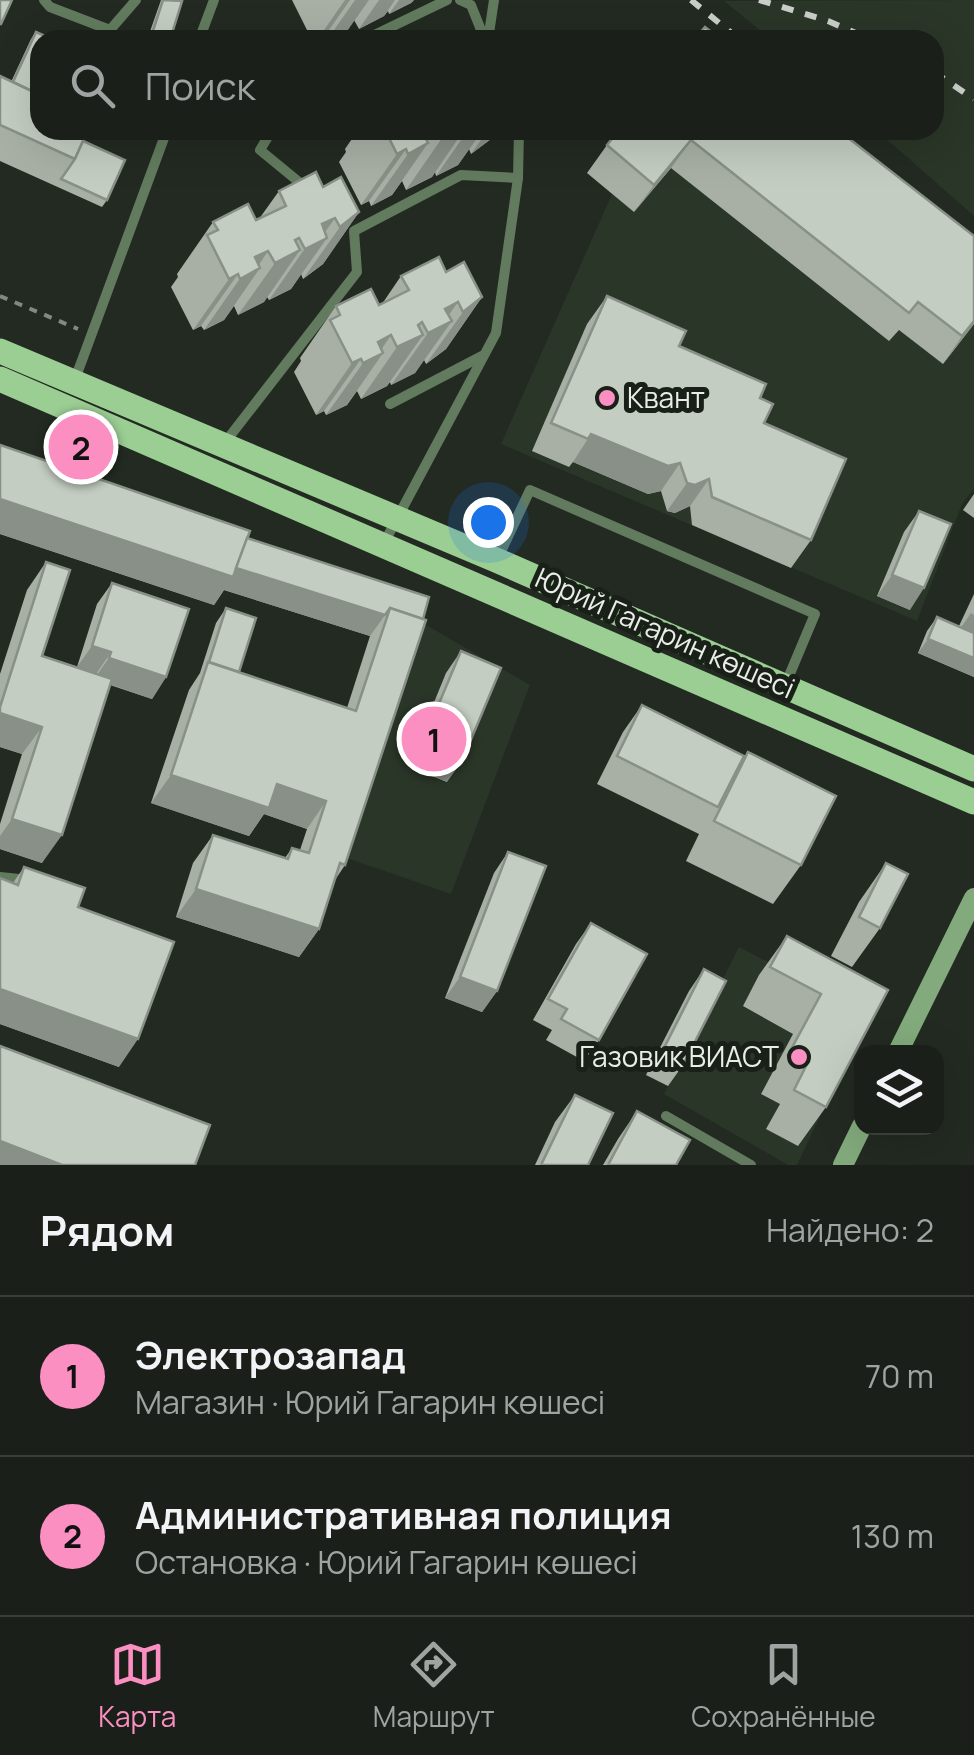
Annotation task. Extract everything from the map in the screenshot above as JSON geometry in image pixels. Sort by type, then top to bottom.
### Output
[{"type":"main road","name":"Юрий Гагарин көшесі","points":[[0,351],[69,395],[383,544],[974,802]]},
{"type":"main road","name":"Юрий Гагарин көшесі","points":[[0,379],[69,395],[222,446],[496,560],[974,769]]},
{"type":"street","points":[[901,1045],[974,898]]},
{"type":"street","points":[[842,1165],[857,1135]]},
{"type":"lane","points":[[44,0],[50,7],[110,30],[136,0]]},
{"type":"lane","points":[[203,30],[214,0]]},
{"type":"lane","points":[[385,30],[447,0]]},
{"type":"lane","points":[[460,0],[471,6],[482,30]]},
{"type":"lane","points":[[488,30],[494,0]]},
{"type":"lane","points":[[69,395],[163,140]]},
{"type":"lane","points":[[266,140],[260,150],[318,198]]},
{"type":"lane","points":[[383,544],[496,333],[518,178],[519,140]]},
{"type":"lane","points":[[354,231],[461,176],[518,178]]},
{"type":"lane","points":[[222,446],[358,272],[354,231],[342,220]]},
{"type":"lane","points":[[390,404],[485,354]]},
{"type":"lane","points":[[496,560],[530,490],[814,614],[784,688]]},
{"type":"lane","points":[[0,877],[37,881]]},
{"type":"lane","points":[[666,1116],[751,1165]]},
{"type":"path","points":[[0,296],[91,335]]},
{"type":"shaded area","points":[[974,0],[974,216],[887,140],[944,140],[944,30],[760,30],[724,1]]},
{"type":"shaded area","name":"Квант","points":[[615,140],[647,140],[974,279],[974,489],[962,504],[917,621],[501,444],[612,194],[587,173]]},
{"type":"shaded area","points":[[414,618],[530,685],[451,894],[341,856]]},
{"type":"shaded area","name":"Газовик ВИАСТ","points":[[739,947],[869,1014],[797,1165],[788,1165],[664,1094]]},
{"type":"building","points":[[0,0],[12,0],[1,24],[0,24]]},
{"type":"building","points":[[163,0],[182,1],[173,30],[153,30]]},
{"type":"building","points":[[30,45],[30,90],[13,82]]},
{"type":"building","points":[[0,76],[30,90],[30,139],[0,125]]},
{"type":"building","points":[[33,140],[84,140],[75,159]]},
{"type":"building","points":[[390,140],[428,143],[408,154],[406,149],[397,154]]},
{"type":"building","points":[[611,140],[691,140],[654,185],[607,145]]},
{"type":"building","points":[[691,140],[851,140],[974,236],[974,321],[962,336],[918,302],[909,313]]},
{"type":"building","points":[[83,141],[125,160],[107,200],[61,179]]},
{"type":"building","points":[[316,172],[323,187],[341,177],[359,212],[340,227],[335,218],[322,224],[327,238],[305,249],[299,238],[295,240],[300,250],[275,263],[268,251],[255,257],[260,268],[240,279],[238,274],[229,279],[207,235],[218,230],[213,222],[248,204],[256,220],[286,206],[279,191]]},
{"type":"building","points":[[439,257],[446,272],[464,262],[482,297],[463,312],[458,302],[445,309],[452,321],[428,333],[422,322],[418,325],[423,335],[397,347],[391,335],[378,342],[383,353],[363,363],[361,359],[352,363],[330,320],[340,315],[336,306],[371,289],[379,305],[409,290],[401,276]]},
{"type":"building","points":[[607,296],[686,331],[679,346],[766,384],[760,398],[773,404],[764,423],[846,459],[811,540],[712,497],[709,479],[695,485],[687,483],[680,463],[668,466],[591,434],[588,439],[551,423]]},
{"type":"building","points":[[0,445],[250,531],[233,577],[0,499]]},
{"type":"building","points":[[919,511],[951,524],[924,588],[892,575]]},
{"type":"building","points":[[247,538],[429,597],[423,619],[390,608],[385,615],[236,568]]},
{"type":"building","points":[[46,562],[70,570],[42,656],[112,679],[62,835],[12,819],[42,727],[0,713]]},
{"type":"building","points":[[112,583],[189,609],[166,677],[109,658],[111,652],[92,646]]},
{"type":"building","points":[[226,608],[256,618],[239,672],[209,662]]},
{"type":"building","points":[[390,608],[426,620],[345,865],[340,863],[319,929],[196,889],[213,835],[288,859],[292,848],[309,853],[326,801],[277,784],[269,808],[171,775],[208,662],[356,711]]},
{"type":"building","points":[[937,617],[974,633],[974,658],[928,639]]},
{"type":"building","points":[[461,651],[501,668],[462,761],[422,744]]},
{"type":"building","points":[[642,705],[744,756],[718,807],[617,756]]},
{"type":"building","points":[[748,752],[836,796],[801,865],[714,821]]},
{"type":"building","points":[[508,852],[546,866],[497,991],[460,977]]},
{"type":"building","points":[[886,863],[908,874],[880,928],[859,917]]},
{"type":"building","points":[[24,867],[85,888],[78,907],[174,942],[138,1039],[0,989],[0,878],[18,885]]},
{"type":"building","points":[[591,923],[647,954],[599,1040],[561,1019],[567,1009],[548,999]]},
{"type":"building","points":[[787,936],[888,990],[859,1045],[854,1045],[854,1054],[826,1107],[794,1090],[807,1064],[788,1055],[821,994],[770,967]]},
{"type":"building","points":[[704,969],[726,981],[683,1065],[661,1054]]},
{"type":"building","points":[[0,1046],[210,1125],[195,1165],[62,1165],[0,1141]]},
{"type":"building","points":[[575,1095],[613,1113],[588,1165],[541,1165]]},
{"type":"building","points":[[637,1111],[690,1140],[676,1165],[608,1165]]},
{"type":"railway","points":[[691,0],[728,30]]},
{"type":"railway","points":[[759,0],[849,30]]},
{"type":"railway","points":[[944,79],[974,99]]},
{"type":"place","name":"Квант","points":[[607,398]]},
{"type":"place","name":"Административная полиция","points":[[81,447]]},
{"type":"place","name":"Электрозапад","points":[[434,739]]},
{"type":"place","name":"Газовик ВИАСТ","points":[[799,1057]]}]
